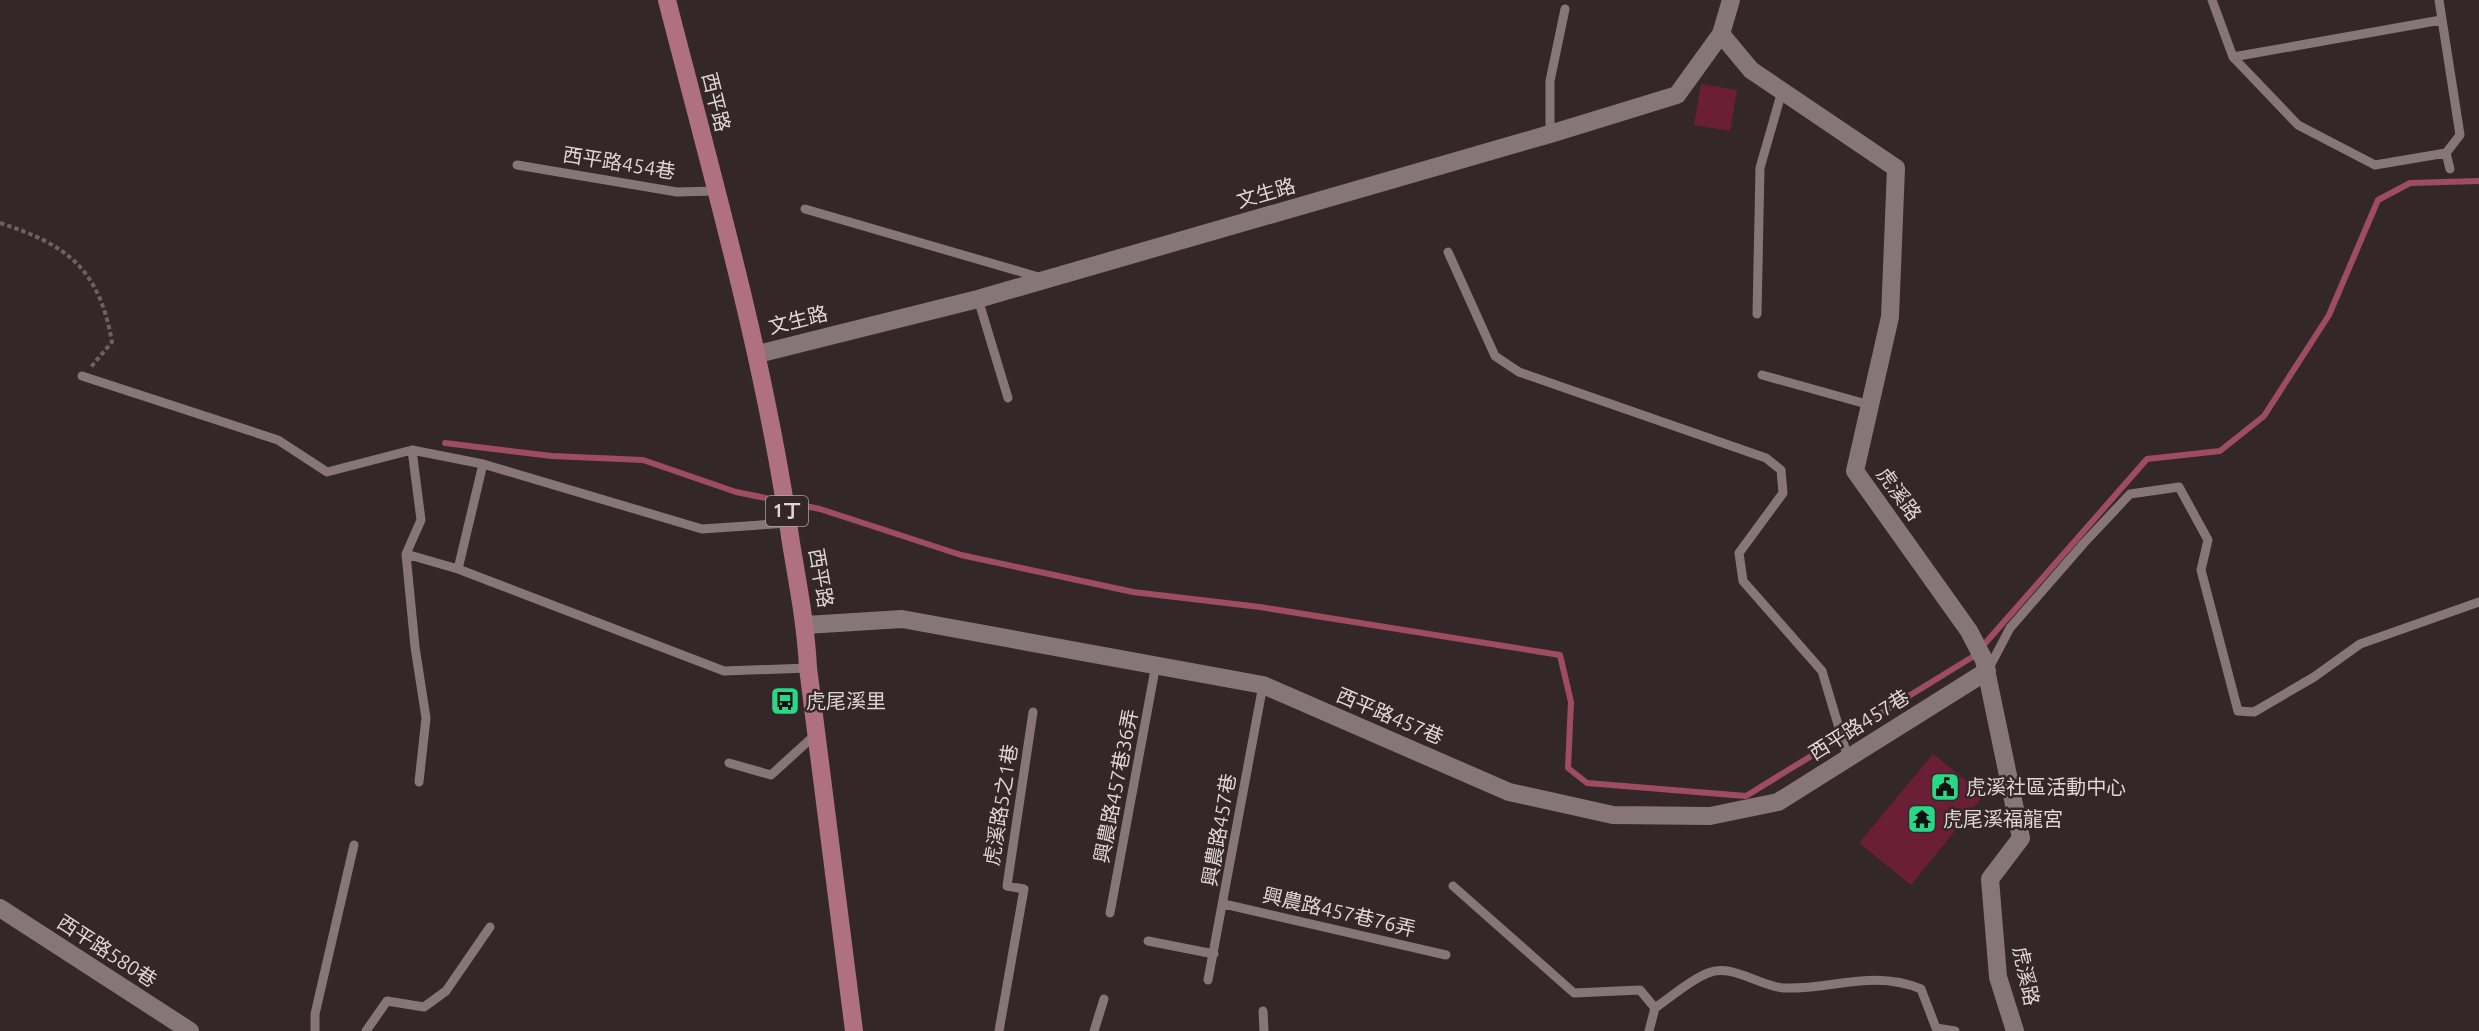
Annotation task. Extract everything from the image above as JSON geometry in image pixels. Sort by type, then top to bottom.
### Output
[{"type":"main road","name":"西平路","points":[[667,0],[758,354],[789,523],[806,625],[808,669],[854,1031]]},
{"type":"street","name":"文生路","points":[[758,354],[978,299],[1550,134],[1677,95],[1721,34],[1731,0]]},
{"type":"street","name":"虎溪路","points":[[1721,34],[1751,70],[1896,168],[1890,317],[1855,471],[1969,631],[1986,665],[2021,838],[1990,879],[1998,977],[2015,1031]]},
{"type":"street","name":"西平路457巷","points":[[806,625],[902,619],[1263,685],[1509,792],[1613,815],[1710,816],[1778,802],[1965,685],[1986,665]]},
{"type":"street","name":"西平路580巷","points":[[0,908],[190,1031]]},
{"type":"lane","points":[[2212,0],[2233,57],[2298,125],[2375,165],[2446,153],[2460,135],[2439,0]]},
{"type":"lane","points":[[1550,134],[1550,81],[1565,9]]},
{"type":"lane","points":[[2233,57],[2441,20]]},
{"type":"lane","points":[[1757,314],[1760,168],[1782,91]]},
{"type":"lane","points":[[2446,153],[2450,169]]},
{"type":"lane","name":"西平路454巷","points":[[518,165],[677,192],[715,191]]},
{"type":"lane","points":[[805,209],[1047,279]]},
{"type":"lane","points":[[1448,252],[1495,356],[1519,372],[1766,458],[1781,471],[1783,493],[1739,553],[1743,581],[1822,672],[1848,758]]},
{"type":"lane","points":[[978,299],[1008,398]]},
{"type":"lane","points":[[1762,375],[1870,405]]},
{"type":"lane","points":[[82,376],[278,440],[327,472],[412,450],[483,464],[702,529],[789,523]]},
{"type":"lane","points":[[412,450],[420,520],[406,554],[415,647],[426,718],[418,782]]},
{"type":"lane","points":[[458,569],[483,464]]},
{"type":"lane","points":[[1986,665],[2010,628],[2084,543],[2130,495],[2179,487],[2208,540],[2201,570],[2238,711],[2254,712],[2314,677],[2360,644],[2479,602]]},
{"type":"lane","points":[[406,554],[458,569],[724,671],[808,669]]},
{"type":"lane","name":"興農路457巷36弄","points":[[1110,913],[1156,664]]},
{"type":"lane","name":"興農路457巷","points":[[1208,980],[1263,685]]},
{"type":"lane","name":"虎溪路5之1巷","points":[[999,1031],[1024,889],[1007,886],[1033,712]]},
{"type":"lane","points":[[729,763],[771,775],[816,734]]},
{"type":"lane","points":[[315,1031],[315,1014],[354,845]]},
{"type":"lane","points":[[1453,886],[1574,993],[1640,990],[1655,1008]]},
{"type":"lane","name":"興農路457巷76弄","points":[[1224,903],[1446,955]]},
{"type":"lane","points":[[366,1031],[387,1001],[424,1007],[446,991],[490,927]]},
{"type":"lane","points":[[1148,941],[1214,954]]},
{"type":"lane","points":[[1649,1031],[1655,1008],[1710,972],[1728,972],[1783,988],[1867,981],[1908,984],[1921,989],[1936,1028],[1955,1031]]},
{"type":"lane","points":[[1094,1031],[1104,999]]},
{"type":"lane","points":[[1263,1011],[1264,1031]]},
{"type":"path","points":[[0,224],[27,232],[67,253],[92,282],[108,322],[112,342],[82,376]]},
{"type":"building","points":[[1701,84],[1737,90],[1730,131],[1694,125]]},
{"type":"building","name":"虎尾溪福龍宮","points":[[1933,754],[1984,795],[1911,885],[1859,843]]},
{"type":"waterway","points":[[445,443],[552,456],[643,460],[736,492],[820,509],[961,555],[1133,592],[1260,607],[1560,655],[1571,702],[1568,768],[1587,783],[1746,796],[1974,656],[2147,459],[2220,451],[2264,416],[2329,315],[2378,200],[2410,183],[2479,181]]},
{"type":"place","name":"虎尾溪里","points":[[785,701]]},
{"type":"place","name":"虎溪社區活動中心","points":[[1945,787]]},
{"type":"place","name":"虎尾溪福龍宮","points":[[1922,819]]}]
